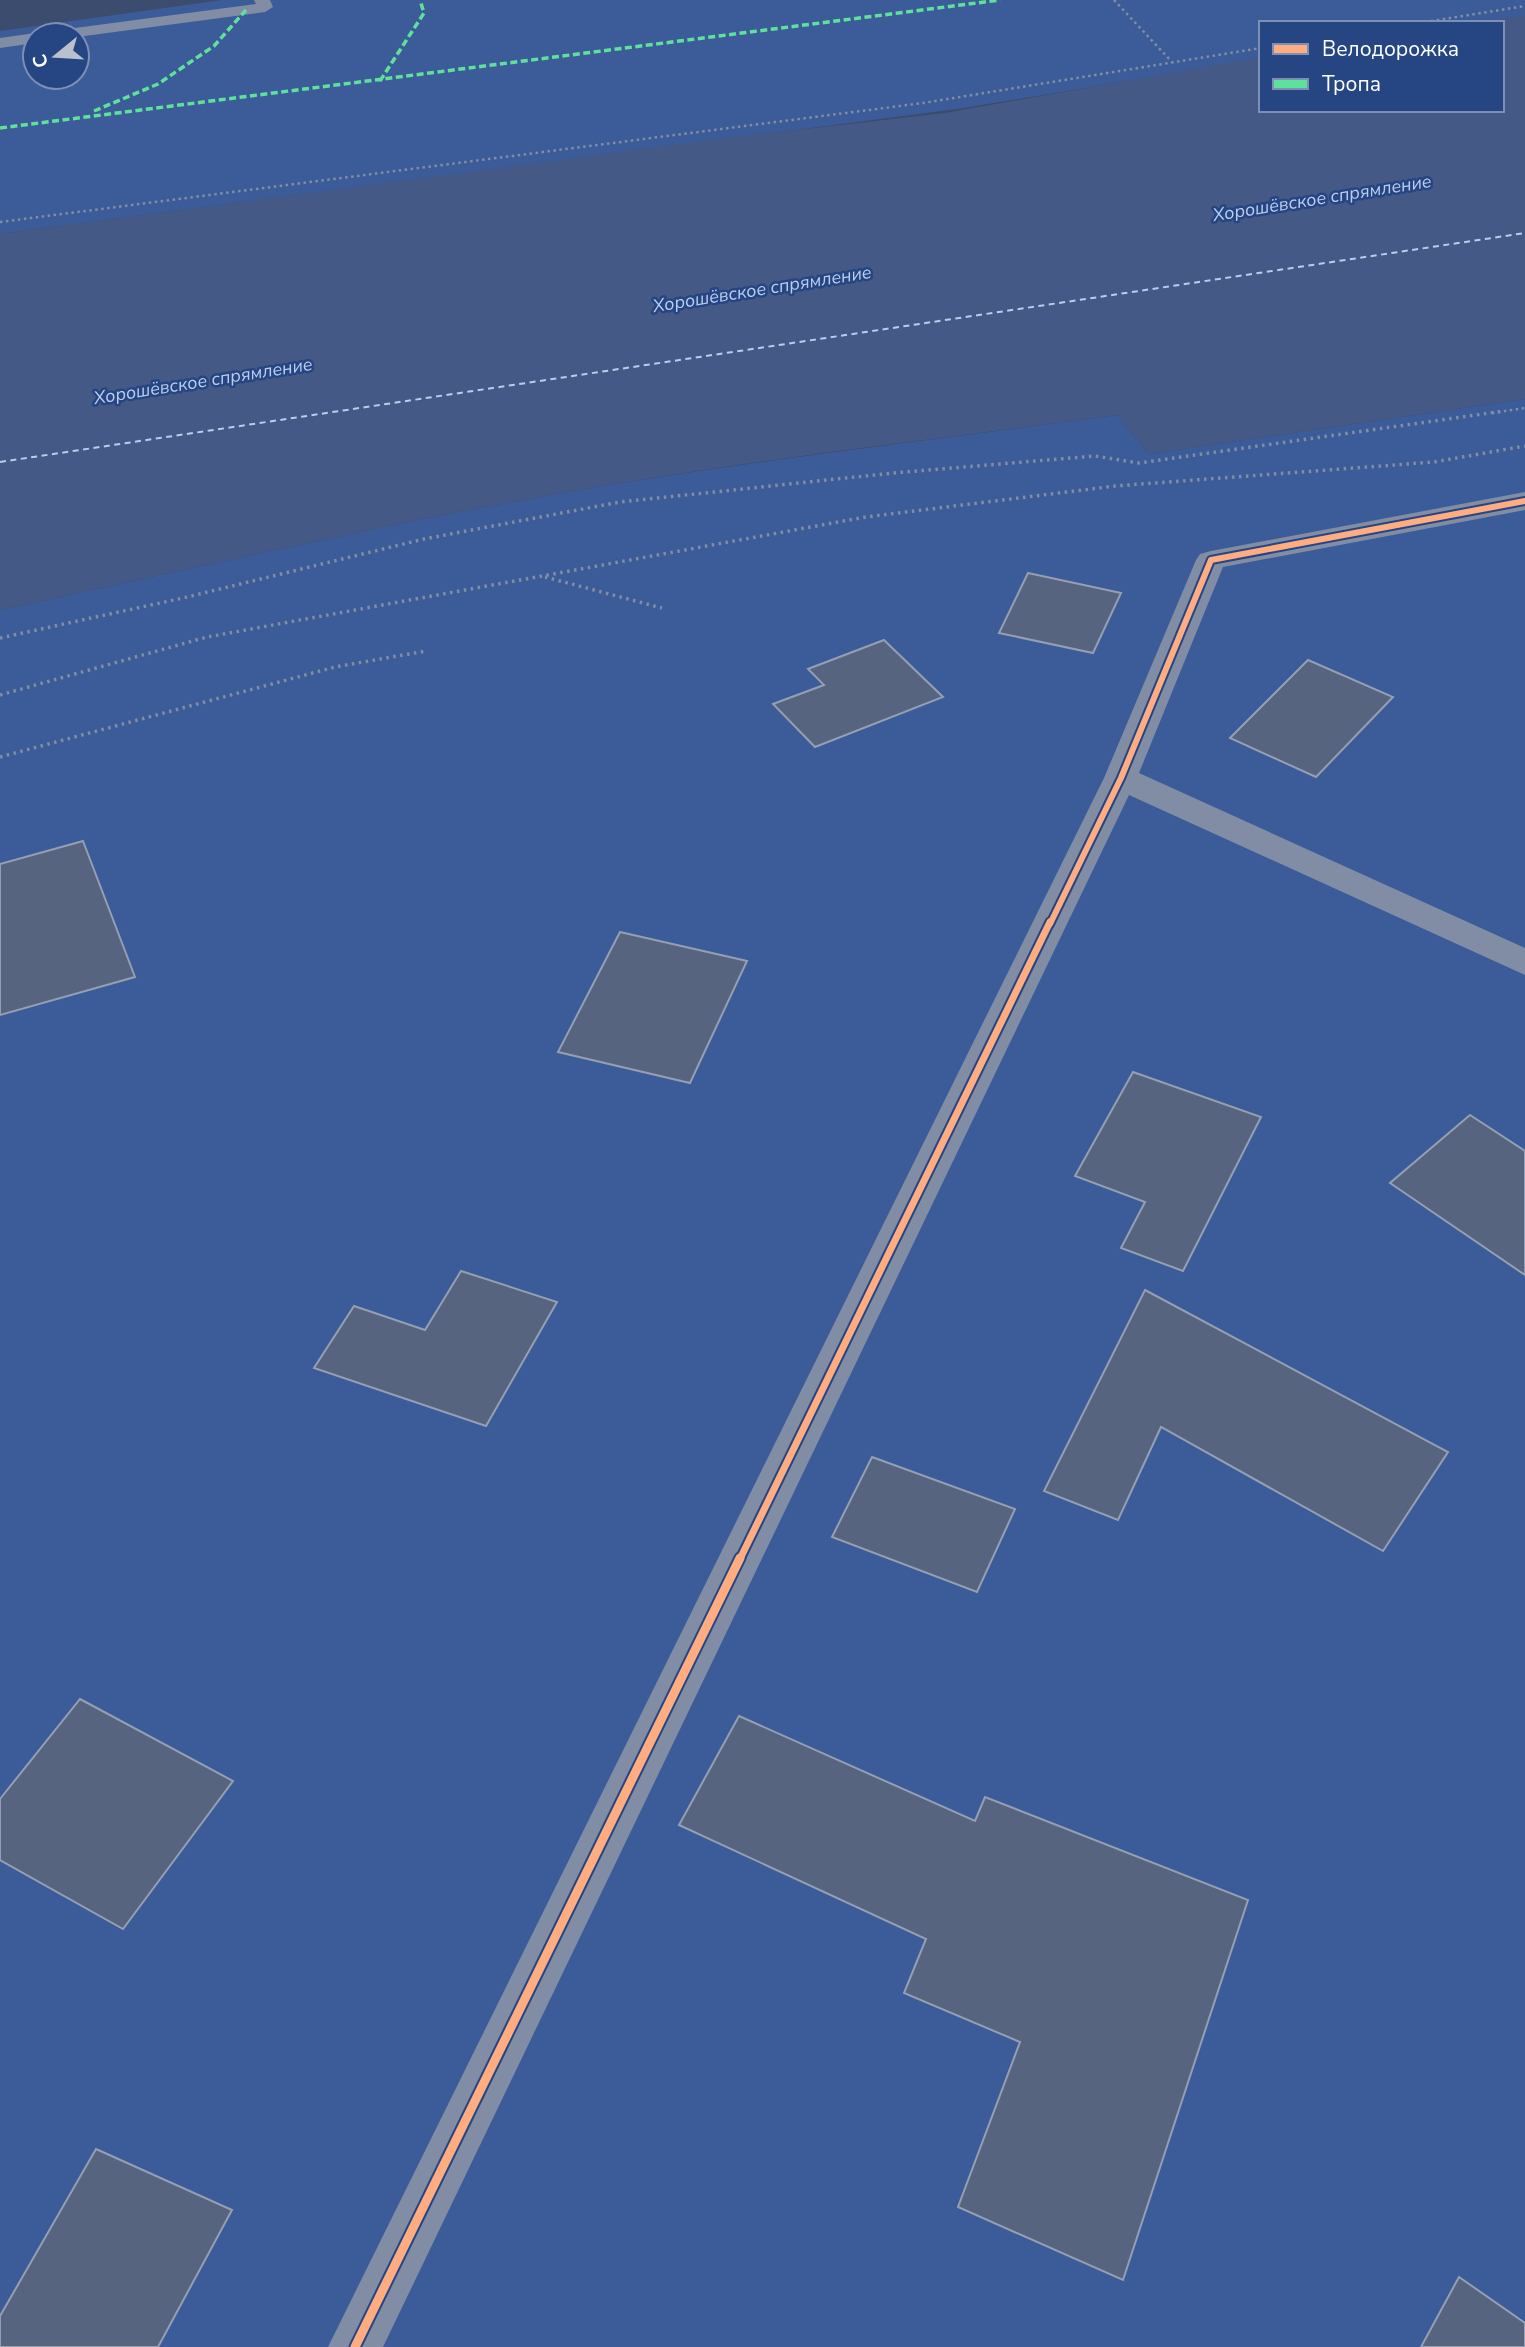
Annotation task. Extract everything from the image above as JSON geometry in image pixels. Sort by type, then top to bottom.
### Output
[{"type":"street","points":[[355,2347],[1121,778],[1211,560],[1525,501]]},
{"type":"street","points":[[1121,778],[1525,963]]},
{"type":"lane","points":[[91,31],[265,7],[262,0]]},
{"type":"lane","points":[[0,43],[21,40]]},
{"type":"path","points":[[1114,0],[1173,62]]},
{"type":"path","points":[[1431,21],[1525,6]]},
{"type":"path","points":[[0,222],[923,103],[1259,48]]},
{"type":"path","points":[[0,638],[183,598],[424,539],[620,502],[893,473],[1095,456],[1139,463],[1525,408]]},
{"type":"path","points":[[0,695],[207,637],[866,517],[1115,486],[1434,462],[1525,446]]},
{"type":"path","points":[[542,576],[662,608]]},
{"type":"path","points":[[0,757],[335,667],[426,651]]},
{"type":"shaded area","points":[[222,0],[1525,0],[1525,16],[1497,21],[1259,21],[1259,59],[964,108],[0,234],[0,31],[21,28],[21,91],[91,91],[91,21],[72,21]]},
{"type":"shaded area","points":[[1525,399],[1525,2347],[0,2347],[0,610],[460,512],[614,484],[740,465],[1117,415],[1149,454]]},
{"type":"water","name":"Хорошёвское спрямление","points":[[1525,15],[1525,399],[1149,454],[1117,415],[802,456],[537,497],[306,543],[0,610],[0,234],[727,138],[945,113],[1259,57],[1259,112],[1504,112],[1504,21],[1489,21]]},
{"type":"building","points":[[1028,573],[1121,593],[1093,653],[999,633]]},
{"type":"building","points":[[884,640],[943,697],[815,747],[773,704],[824,685],[808,669]]},
{"type":"building","points":[[1308,660],[1393,697],[1316,777],[1230,738]]},
{"type":"building","points":[[83,841],[135,977],[0,1015],[0,864]]},
{"type":"building","points":[[620,932],[747,961],[690,1083],[558,1052]]},
{"type":"building","points":[[1133,1072],[1261,1117],[1183,1271],[1121,1248],[1145,1202],[1075,1176]]},
{"type":"building","points":[[1470,1115],[1525,1151],[1525,1275],[1390,1183]]},
{"type":"building","points":[[461,1271],[557,1302],[486,1426],[314,1368],[354,1306],[425,1330]]},
{"type":"building","points":[[1145,1290],[1448,1452],[1383,1551],[1161,1427],[1118,1520],[1044,1491]]},
{"type":"building","points":[[872,1457],[1015,1509],[977,1592],[832,1537]]},
{"type":"building","points":[[80,1699],[233,1781],[123,1929],[0,1860],[0,1799]]},
{"type":"building","points":[[739,1716],[975,1821],[985,1797],[1248,1900],[1123,2280],[958,2207],[1020,2042],[904,1993],[926,1939],[679,1825]]},
{"type":"building","points":[[96,2149],[232,2210],[158,2347],[0,2347],[0,2316]]},
{"type":"building","points":[[1459,2277],[1525,2323],[1525,2347],[1421,2347]]},
{"type":"ferry route","points":[[0,462],[1525,233]]},
{"type":"marked path","points":[[380,81],[424,13],[420,0]]},
{"type":"marked path","points":[[0,128],[1000,0]]},
{"type":"marked path","points":[[94,111],[158,84],[214,46],[246,10]]},
{"type":"cycle path","points":[[355,2347],[1121,778],[1211,560],[1525,501]]}]
